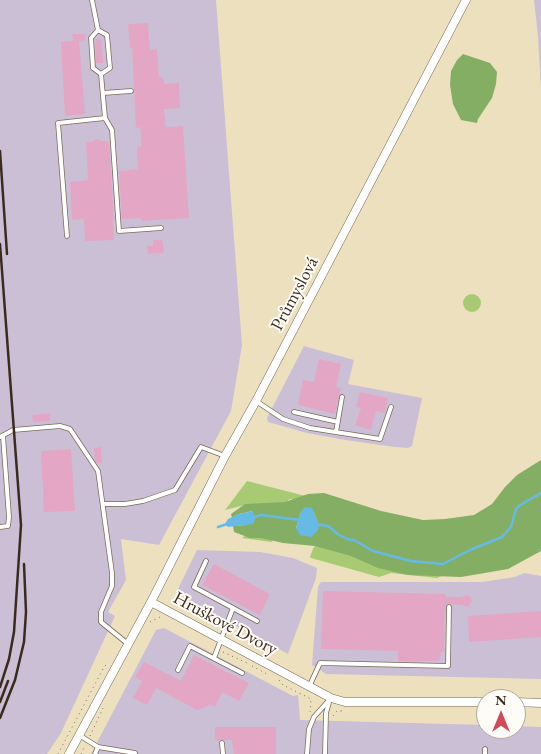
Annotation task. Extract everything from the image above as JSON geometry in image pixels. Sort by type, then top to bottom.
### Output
[{"type":"street","name":"Průmyslová","points":[[151,602],[225,456],[256,401],[466,0]]},
{"type":"street","name":"Hruškové Dvory","points":[[69,754],[151,602],[309,688],[331,698],[345,702],[476,702]]},
{"type":"street","points":[[526,702],[541,703]]},
{"type":"lane","points":[[92,0],[98,30],[107,35],[110,68],[101,74]]},
{"type":"lane","points":[[98,30],[91,38],[93,68],[101,74],[105,118],[112,130],[119,231],[161,228]]},
{"type":"lane","points":[[103,93],[131,92]]},
{"type":"lane","points":[[67,236],[58,123],[105,118]]},
{"type":"lane","points":[[336,432],[342,397]]},
{"type":"lane","points":[[256,401],[283,419],[310,428],[380,438],[391,408]]},
{"type":"lane","points":[[294,412],[338,422]]},
{"type":"lane","points":[[0,527],[8,526],[9,518],[2,436],[13,430],[60,426],[70,429],[98,471],[104,504],[112,586],[101,612],[101,622],[128,644]]},
{"type":"lane","points":[[104,504],[125,504],[143,501],[175,490],[201,448],[225,456]]},
{"type":"lane","points":[[206,561],[194,586],[257,621]]},
{"type":"lane","points":[[309,688],[320,662],[448,666],[449,607]]},
{"type":"lane","points":[[214,658],[233,608]]},
{"type":"lane","points":[[178,670],[190,646],[242,673]]},
{"type":"lane","points":[[307,754],[309,729],[316,714],[331,698]]},
{"type":"lane","points":[[325,754],[326,717],[331,698]]},
{"type":"lane","points":[[79,735],[98,747],[135,753]]},
{"type":"lane","points":[[222,743],[223,754]]},
{"type":"lane","points":[[95,754],[98,747]]},
{"type":"lane","points":[[485,749],[485,754]]},
{"type":"path","points":[[148,625],[154,619],[165,617]]},
{"type":"path","points":[[217,649],[272,677]]},
{"type":"path","points":[[58,754],[108,662]]},
{"type":"path","points":[[279,680],[283,685],[311,699],[310,712],[316,714]]},
{"type":"path","points":[[81,754],[103,711],[103,704]]},
{"type":"path","points":[[326,717],[332,719],[337,711],[345,711]]},
{"type":"shaded area","points":[[0,0],[216,0],[242,345],[231,411],[159,545],[121,539],[126,580],[108,612],[115,616],[61,733],[47,754],[0,754]]},
{"type":"shaded area","points":[[534,0],[541,0],[541,89],[538,37]]},
{"type":"shaded area","points":[[304,346],[354,360],[348,384],[422,398],[412,446],[408,448],[395,447],[345,440],[307,433],[268,422],[267,418]]},
{"type":"shaded area","points":[[197,550],[260,552],[293,558],[317,568],[316,578],[288,654],[185,599],[178,589]]},
{"type":"shaded area","points":[[524,573],[541,576],[541,679],[326,674],[312,665],[318,587],[321,582],[482,582],[515,577]]},
{"type":"shaded area","points":[[164,628],[293,696],[298,695],[300,720],[476,725],[476,739],[526,739],[526,726],[541,727],[541,754],[91,754],[156,630]]},
{"type":"green space","points":[[463,54],[490,63],[497,72],[492,98],[477,123],[461,120],[453,104],[450,85],[451,71]]},
{"type":"green space","points":[[472,294],[478,297],[481,303],[478,309],[472,312],[466,309],[463,303],[466,297]]},
{"type":"green space","points":[[541,460],[541,551],[508,569],[461,577],[408,575],[378,568],[351,556],[315,546],[250,538],[234,532],[233,526],[246,525],[253,511],[239,514],[232,518],[231,514],[245,504],[285,502],[308,494],[324,493],[381,511],[423,520],[474,515],[492,504],[517,475]],"holes":[[[301,512],[314,512],[319,525],[296,528]]]},
{"type":"green space","points":[[247,481],[321,500],[447,574],[437,578],[391,573],[379,577],[311,558],[313,549],[323,530],[297,500],[289,499],[272,542],[242,538],[257,526],[249,504],[225,510]]},
{"type":"water","points":[[305,507],[312,508],[319,525],[318,530],[311,537],[300,535],[296,528],[301,512]]},
{"type":"water","points":[[253,511],[255,520],[253,524],[228,527],[225,524],[228,519]]},
{"type":"building","points":[[148,23],[150,50],[157,49],[159,77],[163,77],[164,84],[179,83],[180,108],[164,109],[166,127],[183,126],[189,218],[142,221],[141,218],[122,219],[119,171],[138,169],[137,147],[142,146],[140,127],[136,128],[132,48],[130,48],[128,24]]},
{"type":"building","points":[[72,34],[85,34],[86,40],[79,41],[85,114],[65,116],[61,42],[73,41]]},
{"type":"building","points":[[95,39],[101,39],[103,63],[96,63]]},
{"type":"building","points":[[99,139],[100,141],[109,141],[114,240],[85,241],[84,219],[72,220],[70,182],[88,180],[86,142],[93,142]]},
{"type":"building","points":[[153,240],[162,240],[164,253],[148,254],[147,246],[153,246]]},
{"type":"building","points":[[319,359],[341,364],[336,387],[341,388],[335,414],[298,405],[303,380],[314,382]]},
{"type":"building","points":[[360,392],[388,398],[385,413],[376,411],[371,430],[355,425],[361,408],[356,407]]},
{"type":"building","points":[[50,413],[50,421],[33,422],[32,415]]},
{"type":"building","points":[[101,447],[102,463],[97,463],[94,448]]},
{"type":"building","points":[[71,449],[75,511],[44,512],[41,451]]},
{"type":"building","points":[[214,564],[270,594],[260,615],[202,585]]},
{"type":"building","points":[[323,591],[446,594],[446,597],[467,595],[471,597],[472,601],[468,607],[446,604],[444,652],[441,652],[439,661],[398,661],[398,651],[321,649]]},
{"type":"building","points":[[541,611],[541,637],[469,642],[468,616]]},
{"type":"building","points":[[194,655],[249,683],[239,701],[222,692],[215,707],[211,705],[197,710],[156,688],[147,705],[133,698],[142,681],[135,677],[144,662],[181,681]]},
{"type":"building","points":[[215,727],[276,727],[276,754],[234,754],[232,740],[215,740]]},
{"type":"waterway","points":[[315,524],[328,526],[339,535],[354,540],[373,551],[411,561],[443,564],[502,537],[511,527],[516,509],[541,493]]},
{"type":"waterway","points":[[254,517],[261,515],[300,520]]},
{"type":"waterway","points":[[218,527],[227,524]]},
{"type":"railway","points":[[0,151],[7,254]]},
{"type":"railway","points":[[0,244],[21,525],[14,632],[9,659],[0,687]]},
{"type":"railway","points":[[0,718],[15,680],[24,642],[26,612],[24,564]]},
{"type":"railway","points":[[0,702],[8,681]]}]
